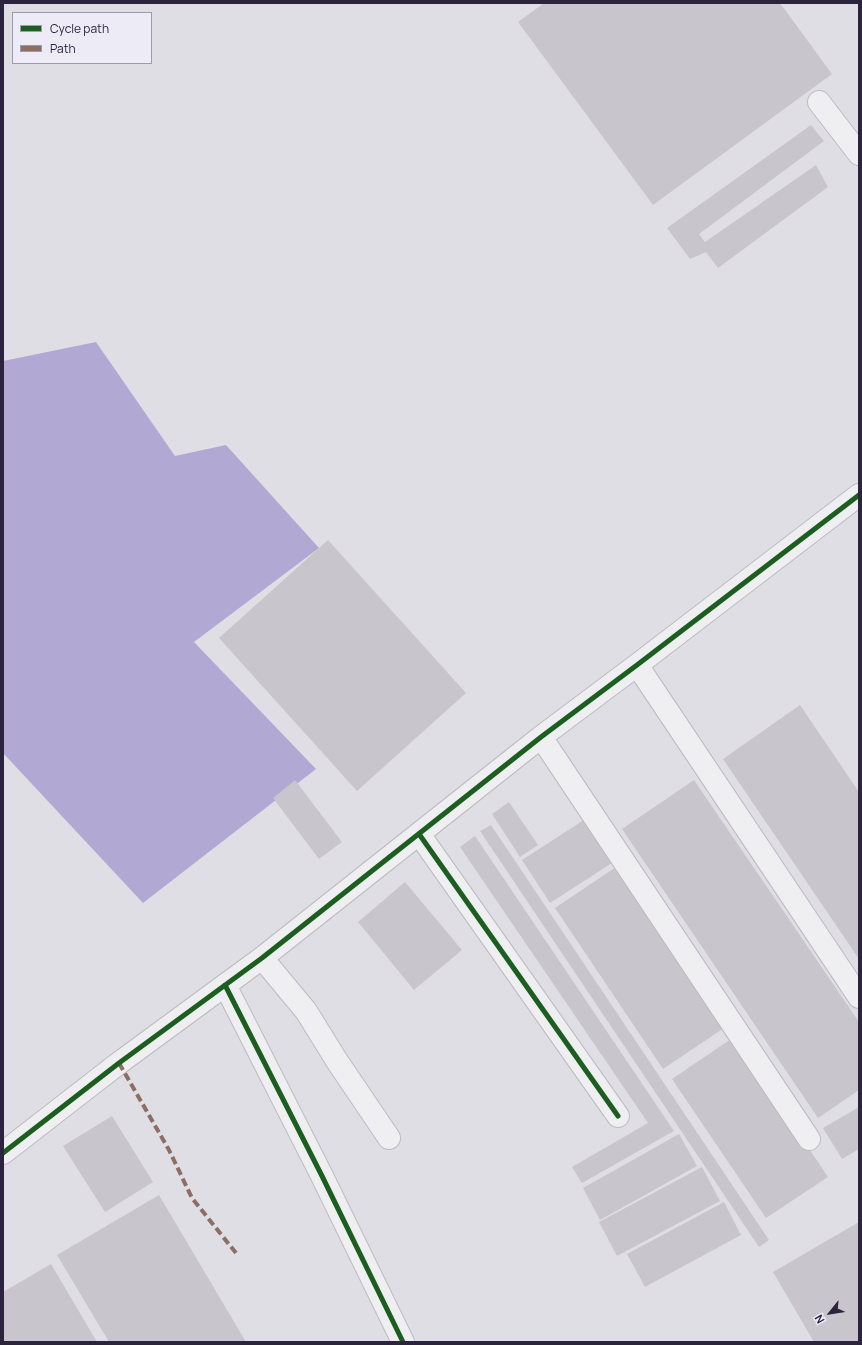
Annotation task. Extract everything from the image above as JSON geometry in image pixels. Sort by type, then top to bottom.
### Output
[{"type":"street","points":[[819,102],[859,154]]},
{"type":"street","points":[[3,1153],[119,1063],[262,958],[541,737],[859,495]]},
{"type":"street","points":[[637,665],[859,997]]},
{"type":"street","points":[[541,737],[809,1139]]},
{"type":"street","points":[[419,834],[618,1116]]},
{"type":"street","points":[[262,958],[306,1011],[337,1061],[389,1138]]},
{"type":"street","points":[[225,985],[403,1342]]},
{"type":"shaded area","points":[[96,342],[175,456],[226,445],[319,548],[194,642],[316,769],[143,903],[3,753],[3,361]]},
{"type":"building","points":[[544,3],[780,3],[832,74],[653,205],[518,22]]},
{"type":"building","points":[[811,125],[824,141],[699,234],[705,242],[816,165],[828,187],[718,268],[706,252],[690,259],[667,228]]},
{"type":"building","points":[[328,540],[466,693],[357,791],[219,638]]},
{"type":"building","points":[[800,705],[859,792],[859,959],[723,759]]},
{"type":"building","points":[[295,780],[342,842],[319,859],[273,798]]},
{"type":"building","points":[[694,780],[859,1022],[859,1090],[818,1118],[622,829]]},
{"type":"building","points":[[509,802],[538,845],[520,857],[492,814]]},
{"type":"building","points":[[587,818],[615,861],[550,903],[522,860]]},
{"type":"building","points":[[491,825],[769,1240],[759,1247],[480,831]]},
{"type":"building","points":[[475,836],[674,1131],[582,1183],[572,1167],[648,1123],[460,847]]},
{"type":"building","points":[[619,865],[727,1026],[663,1069],[555,908]]},
{"type":"building","points":[[405,882],[462,950],[414,990],[358,922]]},
{"type":"building","points":[[734,1037],[828,1177],[766,1218],[672,1079]]},
{"type":"building","points":[[859,1107],[859,1149],[842,1159],[823,1128]]},
{"type":"building","points":[[112,1116],[153,1182],[105,1212],[63,1146]]},
{"type":"building","points":[[679,1134],[697,1166],[600,1220],[583,1188]]},
{"type":"building","points":[[702,1167],[720,1201],[617,1256],[599,1222]]},
{"type":"building","points":[[159,1195],[246,1342],[109,1342],[57,1255]]},
{"type":"building","points":[[724,1202],[741,1235],[645,1287],[627,1254]]},
{"type":"building","points":[[859,1222],[859,1342],[814,1342],[773,1272]]},
{"type":"building","points":[[51,1264],[97,1342],[3,1342],[3,1292]]},
{"type":"marked path","points":[[119,1063],[169,1150],[192,1198],[236,1253]]},
{"type":"cycle path","points":[[3,1153],[119,1063],[262,958],[541,737],[859,495]]},
{"type":"cycle path","points":[[419,834],[618,1116]]},
{"type":"cycle path","points":[[225,985],[322,1176],[403,1342]]}]
